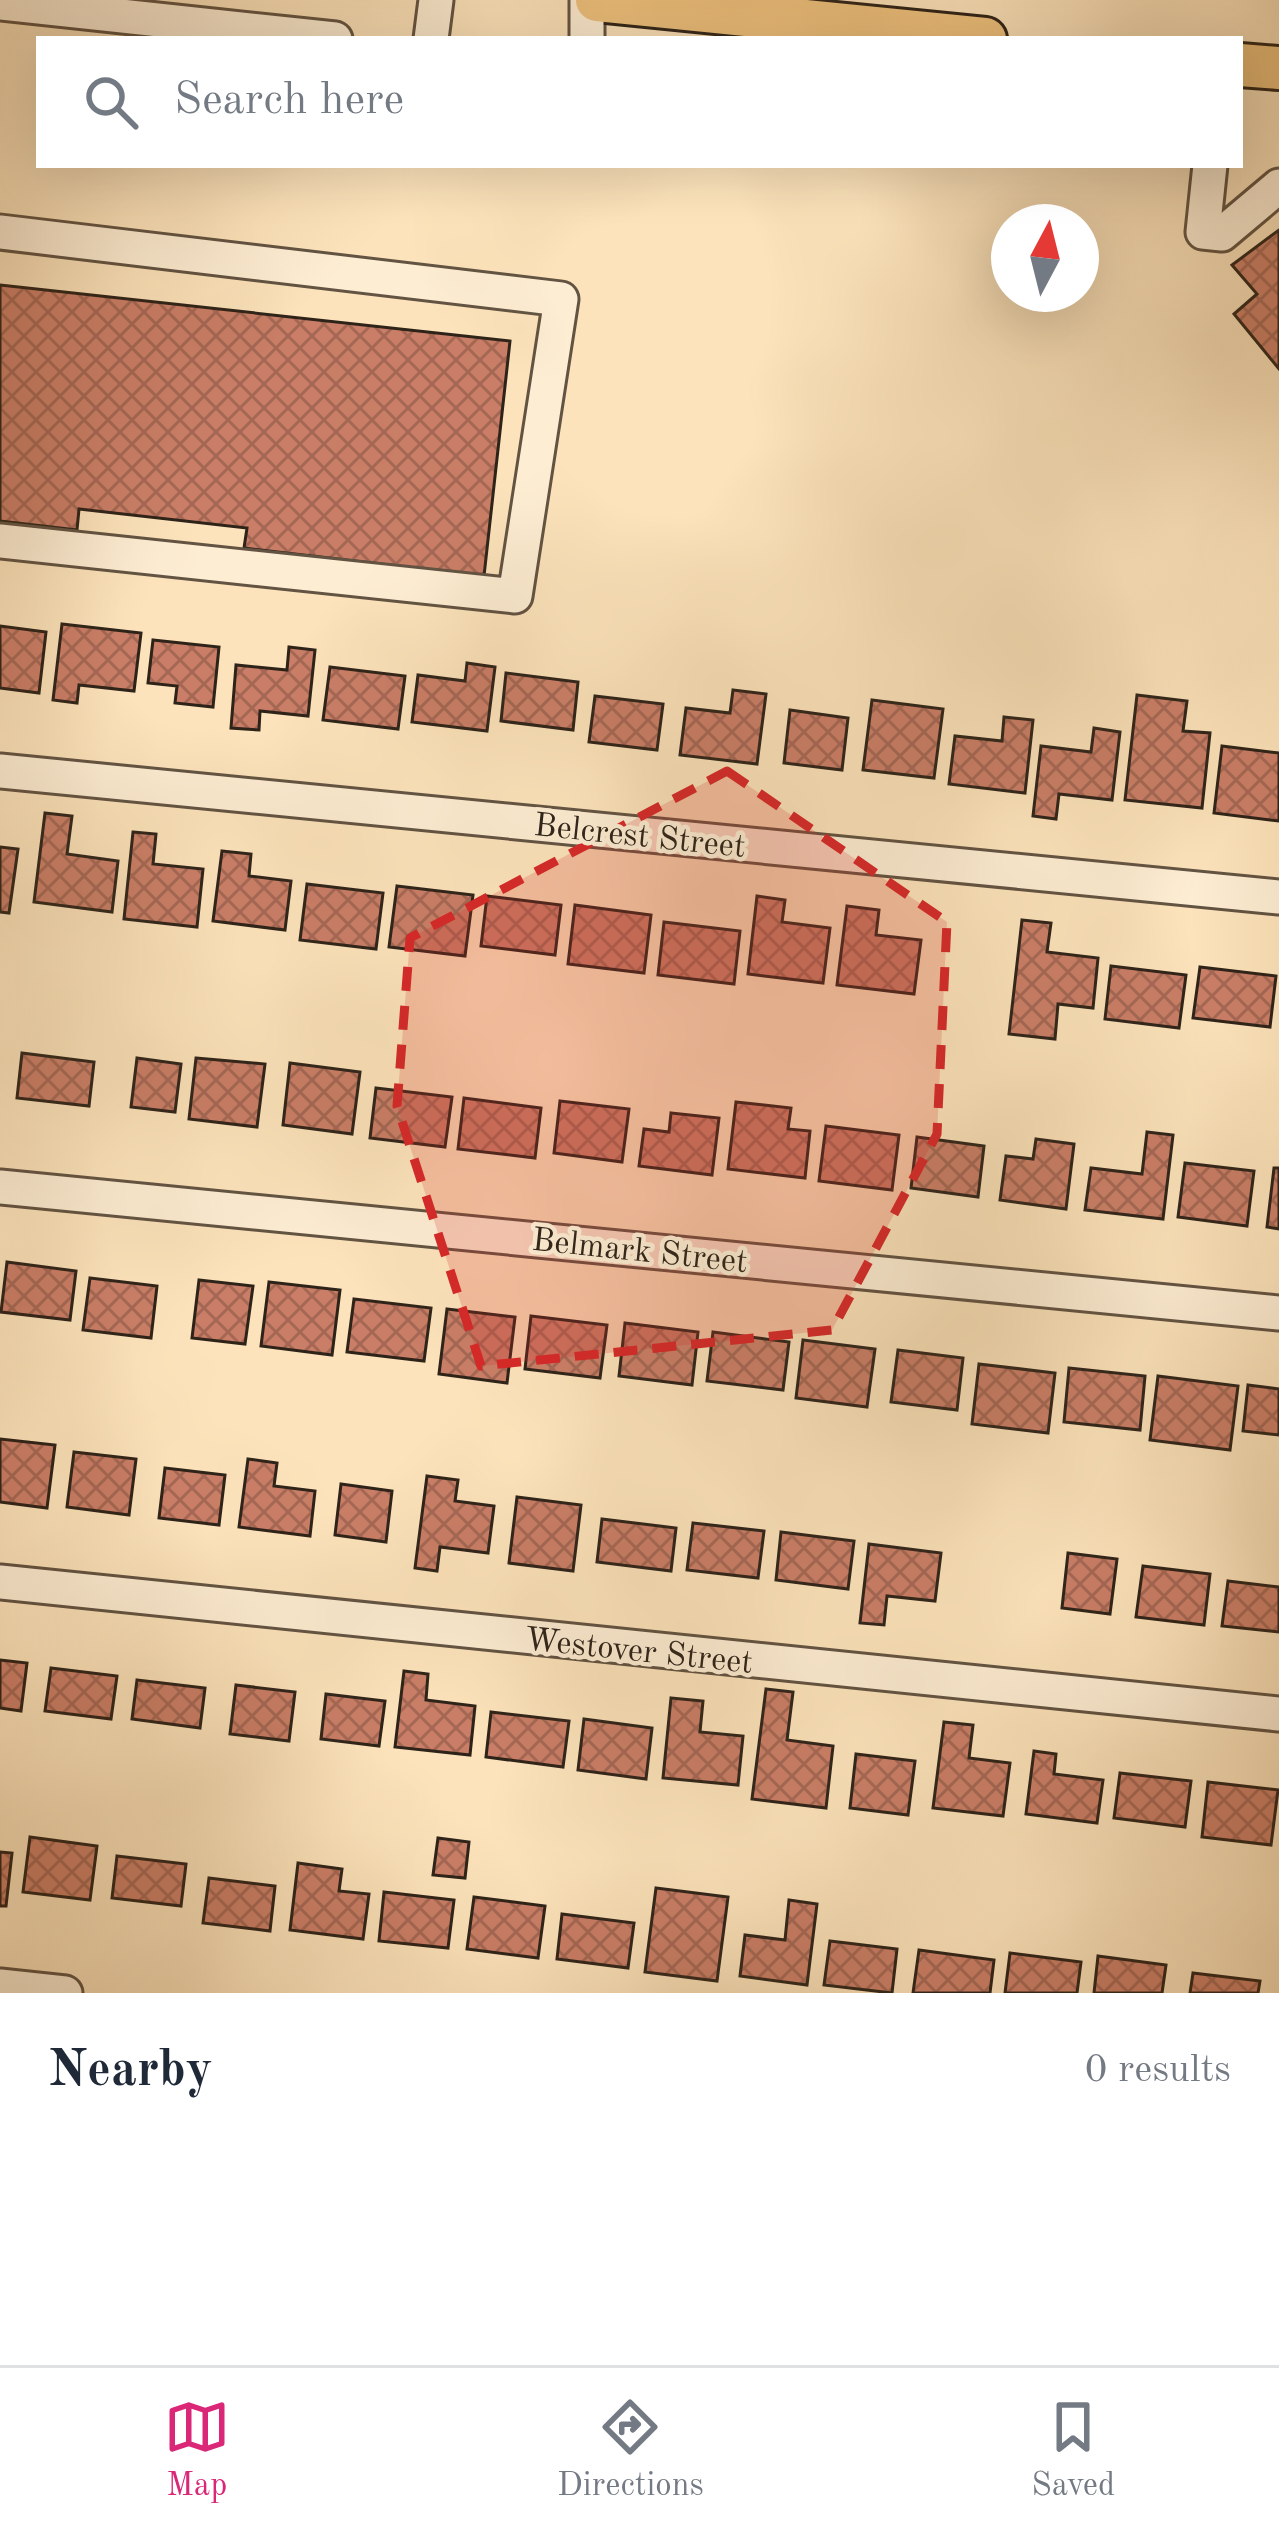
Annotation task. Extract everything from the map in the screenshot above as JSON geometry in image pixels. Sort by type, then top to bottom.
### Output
[{"type":"main road","points":[[597,0],[955,36]]},
{"type":"main road","points":[[1243,64],[1279,68]]},
{"type":"street","points":[[431,36],[436,0]]},
{"type":"street","points":[[587,0],[587,36]]},
{"type":"street","points":[[0,3],[283,17],[328,36]]},
{"type":"street","points":[[1210,168],[1203,232],[1222,234],[1279,186]]},
{"type":"street","points":[[0,232],[561,299],[514,596],[0,541]]},
{"type":"street","name":"Belcrest Street","points":[[0,771],[1279,897]]},
{"type":"street","name":"Belmark Street","points":[[0,1187],[1279,1313]]},
{"type":"street","name":"Westover Street","points":[[0,1582],[1279,1714]]},
{"type":"street","points":[[0,1986],[65,1993]]},
{"type":"highlighted area","points":[[727,771],[947,922],[937,1134],[832,1330],[481,1366],[397,1106],[410,938]]},
{"type":"building","points":[[1279,230],[1279,369],[1234,314],[1257,294],[1232,265]]},
{"type":"building","points":[[0,285],[510,341],[484,576],[244,548],[247,528],[79,509],[77,530],[0,521]]},
{"type":"building","points":[[62,624],[141,633],[134,691],[79,685],[77,703],[53,700]]},
{"type":"building","points":[[0,626],[46,632],[39,693],[0,688]]},
{"type":"building","points":[[153,640],[219,647],[213,707],[175,703],[177,686],[148,683]]},
{"type":"building","points":[[289,647],[315,650],[308,716],[260,711],[259,730],[231,728],[236,665],[287,670]]},
{"type":"building","points":[[467,663],[495,667],[487,731],[412,722],[418,675],[465,681]]},
{"type":"building","points":[[330,667],[405,676],[398,729],[323,720]]},
{"type":"building","points":[[506,673],[578,682],[573,730],[501,721]]},
{"type":"building","points":[[733,690],[766,694],[757,764],[680,755],[686,708],[730,713]]},
{"type":"building","points":[[1137,695],[1187,701],[1183,731],[1210,733],[1202,808],[1125,800]]},
{"type":"building","points":[[595,696],[663,704],[657,750],[589,742]]},
{"type":"building","points":[[872,700],[943,709],[934,778],[863,770]]},
{"type":"building","points":[[790,710],[848,718],[842,770],[784,763]]},
{"type":"building","points":[[1004,717],[1033,720],[1025,793],[949,784],[955,736],[1002,741]]},
{"type":"building","points":[[1094,728],[1120,732],[1112,800],[1059,794],[1056,819],[1033,816],[1041,746],[1091,752]]},
{"type":"building","points":[[1222,746],[1279,753],[1279,821],[1214,813]]},
{"type":"building","points":[[45,813],[72,816],[67,854],[118,861],[112,912],[34,902]]},
{"type":"building","points":[[133,832],[156,834],[153,864],[203,869],[197,927],[124,919]]},
{"type":"building","points":[[0,847],[18,849],[9,913],[0,912]]},
{"type":"building","points":[[222,851],[251,854],[249,876],[291,881],[285,930],[213,921]]},
{"type":"building","points":[[307,884],[383,893],[376,949],[300,940]]},
{"type":"building","points":[[397,886],[473,895],[465,956],[389,947]]},
{"type":"building","points":[[487,896],[561,905],[555,955],[481,946]]},
{"type":"building","points":[[757,896],[785,900],[782,922],[830,928],[823,983],[748,974]]},
{"type":"building","points":[[575,905],[651,915],[644,973],[568,964]]},
{"type":"building","points":[[847,906],[879,910],[876,935],[921,940],[914,994],[837,985]]},
{"type":"building","points":[[1022,920],[1051,923],[1047,952],[1098,958],[1093,1008],[1058,1004],[1055,1039],[1009,1034]]},
{"type":"building","points":[[664,922],[740,931],[734,984],[658,975]]},
{"type":"building","points":[[1111,966],[1186,975],[1179,1028],[1105,1019]]},
{"type":"building","points":[[1200,967],[1276,976],[1270,1027],[1193,1018]]},
{"type":"building","points":[[22,1053],[94,1062],[89,1106],[17,1098]]},
{"type":"building","points":[[137,1058],[181,1064],[175,1112],[131,1107]]},
{"type":"building","points":[[196,1058],[265,1064],[257,1127],[189,1119]]},
{"type":"building","points":[[290,1063],[360,1072],[352,1134],[283,1125]]},
{"type":"building","points":[[376,1088],[452,1097],[445,1147],[370,1138]]},
{"type":"building","points":[[464,1098],[541,1108],[535,1158],[458,1149]]},
{"type":"building","points":[[560,1101],[629,1109],[622,1162],[554,1153]]},
{"type":"building","points":[[736,1102],[791,1108],[788,1129],[810,1131],[805,1178],[728,1169]]},
{"type":"building","points":[[671,1113],[719,1118],[712,1175],[639,1166],[644,1129],[669,1132]]},
{"type":"building","points":[[826,1126],[899,1135],[892,1190],[819,1181]]},
{"type":"building","points":[[1147,1132],[1173,1135],[1163,1219],[1085,1210],[1091,1168],[1142,1174]]},
{"type":"building","points":[[917,1137],[984,1146],[978,1197],[911,1188]]},
{"type":"building","points":[[1036,1139],[1074,1144],[1066,1209],[1000,1200],[1006,1156],[1033,1159]]},
{"type":"building","points":[[1185,1163],[1254,1171],[1247,1226],[1178,1217]]},
{"type":"building","points":[[1274,1168],[1279,1168],[1279,1229],[1267,1227]]},
{"type":"building","points":[[7,1262],[76,1271],[70,1320],[1,1312]]},
{"type":"building","points":[[90,1278],[157,1286],[151,1338],[83,1330]]},
{"type":"building","points":[[199,1280],[253,1286],[245,1344],[192,1338]]},
{"type":"building","points":[[269,1282],[340,1290],[332,1355],[261,1346]]},
{"type":"building","points":[[354,1299],[431,1308],[424,1361],[347,1352]]},
{"type":"building","points":[[447,1309],[515,1317],[507,1383],[439,1374]]},
{"type":"building","points":[[531,1316],[607,1325],[600,1378],[525,1369]]},
{"type":"building","points":[[625,1323],[698,1332],[692,1385],[619,1376]]},
{"type":"building","points":[[713,1332],[789,1342],[783,1390],[707,1381]]},
{"type":"building","points":[[803,1340],[875,1349],[867,1407],[796,1398]]},
{"type":"building","points":[[898,1350],[963,1358],[957,1410],[891,1402]]},
{"type":"building","points":[[979,1364],[1055,1373],[1048,1433],[972,1424]]},
{"type":"building","points":[[1069,1368],[1145,1376],[1140,1430],[1064,1422]]},
{"type":"building","points":[[1158,1376],[1238,1386],[1230,1450],[1150,1440]]},
{"type":"building","points":[[1248,1385],[1279,1389],[1279,1435],[1243,1431]]},
{"type":"building","points":[[0,1439],[55,1445],[47,1508],[0,1502]]},
{"type":"building","points":[[74,1452],[136,1459],[129,1515],[67,1507]]},
{"type":"building","points":[[248,1459],[277,1463],[274,1486],[315,1491],[310,1536],[239,1527]]},
{"type":"building","points":[[165,1468],[225,1475],[219,1525],[159,1518]]},
{"type":"building","points":[[427,1476],[458,1480],[455,1501],[494,1506],[488,1553],[440,1547],[437,1571],[415,1568]]},
{"type":"building","points":[[341,1484],[392,1491],[386,1542],[335,1535]]},
{"type":"building","points":[[517,1497],[581,1505],[573,1571],[509,1563]]},
{"type":"building","points":[[602,1519],[676,1528],[671,1571],[597,1562]]},
{"type":"building","points":[[693,1523],[764,1531],[758,1578],[687,1570]]},
{"type":"building","points":[[781,1532],[854,1541],[848,1589],[776,1580]]},
{"type":"building","points":[[869,1544],[941,1553],[935,1601],[887,1596],[884,1625],[860,1623]]},
{"type":"building","points":[[1068,1553],[1117,1559],[1110,1614],[1062,1608]]},
{"type":"building","points":[[1143,1566],[1210,1574],[1204,1625],[1136,1617]]},
{"type":"building","points":[[1228,1581],[1279,1587],[1279,1632],[1222,1626]]},
{"type":"building","points":[[0,1660],[27,1663],[21,1711],[0,1708]]},
{"type":"building","points":[[51,1668],[117,1676],[111,1719],[45,1711]]},
{"type":"building","points":[[404,1671],[428,1674],[426,1700],[475,1706],[470,1755],[395,1747]]},
{"type":"building","points":[[137,1680],[205,1688],[200,1728],[132,1719]]},
{"type":"building","points":[[236,1685],[295,1692],[289,1741],[230,1734]]},
{"type":"building","points":[[766,1689],[793,1692],[787,1740],[833,1746],[826,1808],[752,1799]]},
{"type":"building","points":[[326,1694],[385,1701],[379,1746],[321,1739]]},
{"type":"building","points":[[671,1698],[703,1701],[700,1732],[743,1736],[738,1785],[663,1778]]},
{"type":"building","points":[[491,1712],[569,1721],[563,1767],[486,1757]]},
{"type":"building","points":[[584,1719],[652,1728],[646,1779],[578,1770]]},
{"type":"building","points":[[944,1722],[973,1725],[969,1758],[1010,1763],[1003,1816],[933,1808]]},
{"type":"building","points":[[1034,1751],[1056,1754],[1054,1774],[1103,1780],[1097,1823],[1026,1814]]},
{"type":"building","points":[[856,1754],[915,1761],[908,1815],[850,1808]]},
{"type":"building","points":[[1120,1773],[1191,1781],[1185,1827],[1114,1818]]},
{"type":"building","points":[[1208,1782],[1278,1790],[1271,1845],[1202,1837]]},
{"type":"building","points":[[30,1837],[97,1846],[90,1900],[23,1892]]},
{"type":"building","points":[[438,1838],[469,1842],[465,1878],[433,1875]]},
{"type":"building","points":[[0,1852],[12,1853],[6,1906],[0,1906]]},
{"type":"building","points":[[117,1856],[186,1864],[181,1906],[112,1898]]},
{"type":"building","points":[[298,1863],[342,1869],[339,1891],[369,1894],[363,1939],[290,1930]]},
{"type":"building","points":[[209,1878],[275,1886],[270,1931],[203,1923]]},
{"type":"building","points":[[656,1888],[728,1897],[717,1981],[645,1972]]},
{"type":"building","points":[[384,1892],[454,1900],[448,1948],[379,1941]]},
{"type":"building","points":[[474,1897],[545,1906],[538,1958],[467,1949]]},
{"type":"building","points":[[789,1900],[817,1904],[807,1985],[740,1976],[745,1935],[785,1940]]},
{"type":"building","points":[[562,1914],[634,1923],[628,1968],[557,1959]]},
{"type":"building","points":[[830,1941],[897,1949],[892,1993],[824,1985]]},
{"type":"building","points":[[919,1950],[994,1960],[990,1993],[913,1993]]},
{"type":"building","points":[[1010,1953],[1081,1962],[1077,1993],[1005,1993]]},
{"type":"building","points":[[1098,1956],[1166,1965],[1162,1993],[1094,1993]]},
{"type":"building","points":[[1193,1973],[1260,1981],[1258,1993],[1190,1993]]}]
